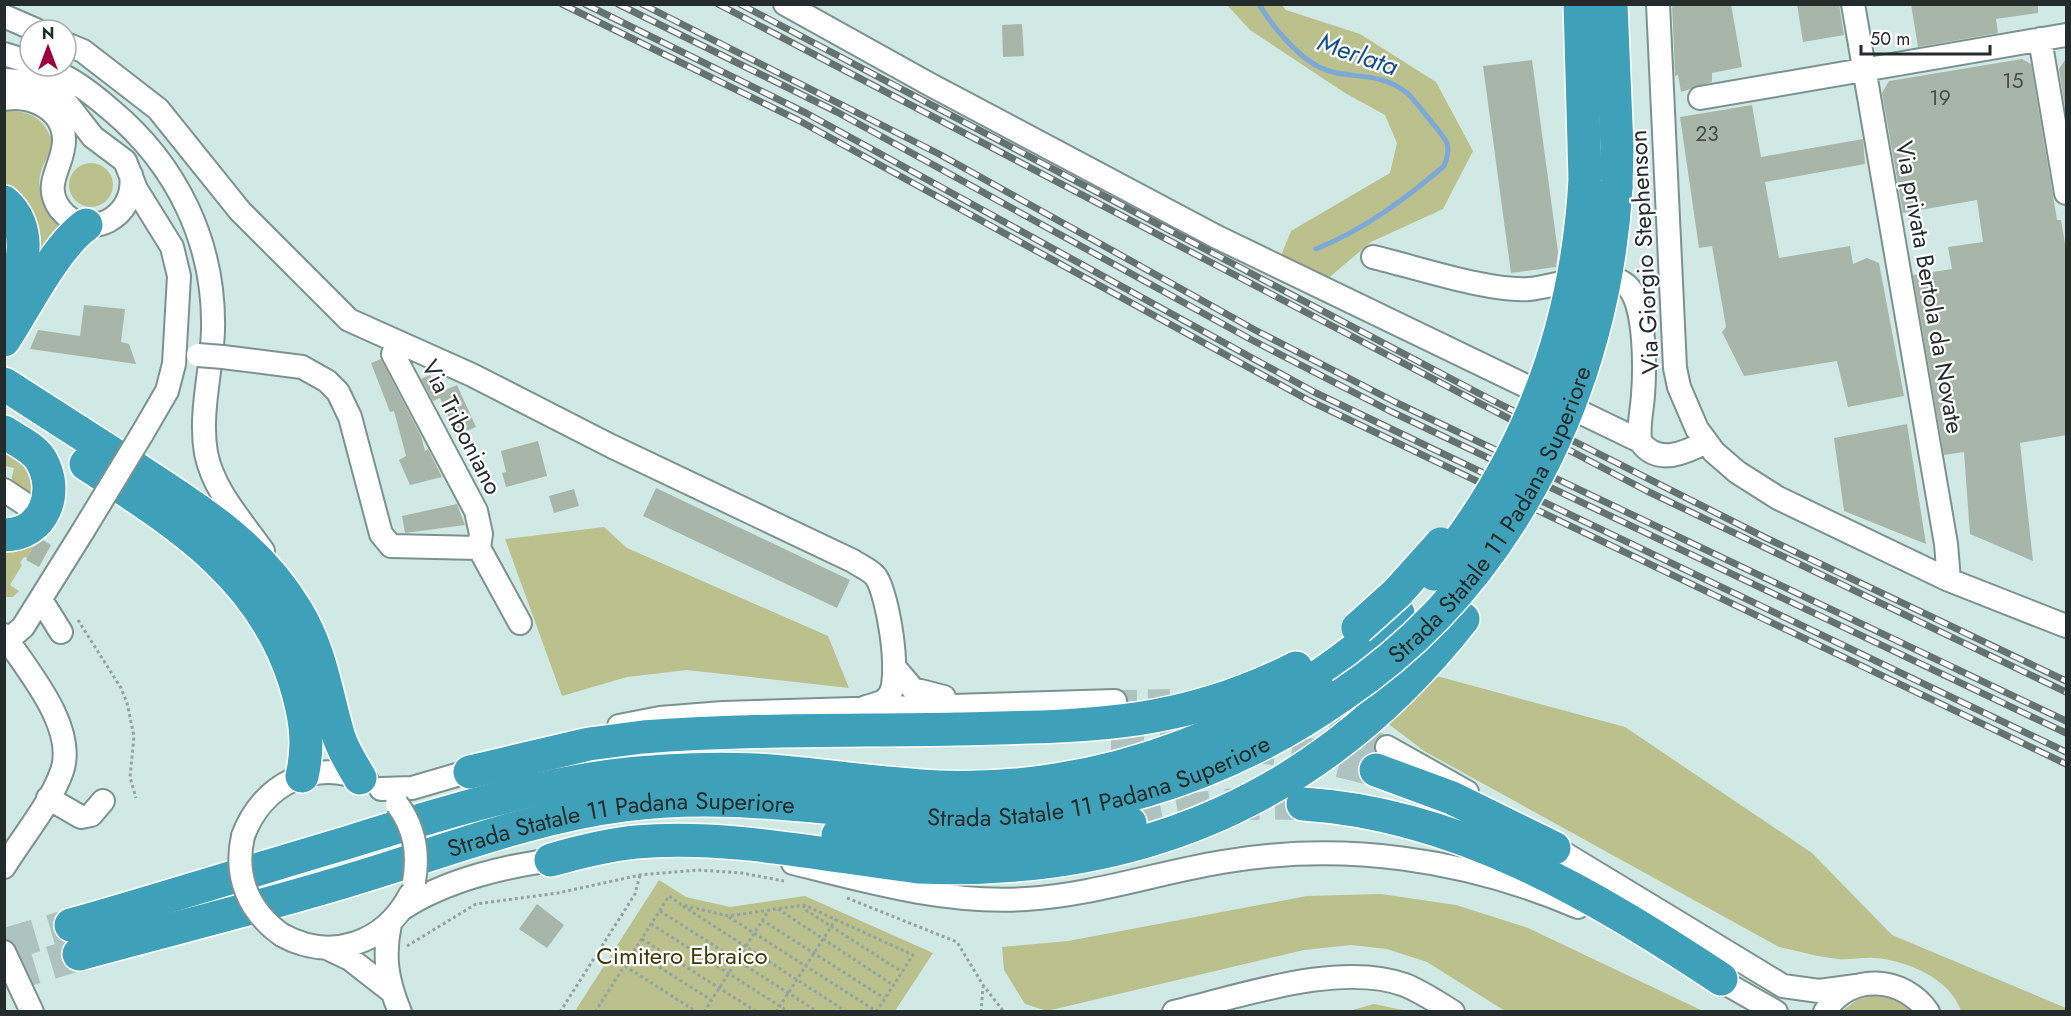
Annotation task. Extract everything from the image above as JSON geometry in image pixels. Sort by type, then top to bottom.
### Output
[{"type":"highway","name":"Strada Statale 11 Padana Superiore","points":[[1580,4],[1585,112],[1583,213],[1575,275],[1560,336],[1557,393],[1560,429],[1517,514],[1478,569],[1408,645],[1342,695],[1290,730],[1199,773],[1134,794],[1068,809],[1007,816],[952,818],[744,800],[655,802],[597,809],[516,827],[352,880],[75,940],[450,811],[608,777],[669,771],[757,770],[949,787],[1000,786],[1064,779],[1126,766],[1186,746],[1242,721],[1303,686],[1372,636],[1416,594],[1457,547],[1490,501],[1557,393],[1597,319],[1615,212],[1617,148],[1611,4]]},
{"type":"highway","points":[[4,202],[18,221],[23,246],[20,268],[14,281],[4,292]]},
{"type":"highway","points":[[4,340],[77,231],[100,222]]},
{"type":"highway","points":[[4,384],[234,536],[271,573],[313,639],[325,673],[338,735],[379,790]]},
{"type":"highway","points":[[470,772],[589,744],[643,737],[1114,724],[1175,713],[1249,690],[1298,667],[1337,642],[1377,611],[1416,573],[1456,525],[1511,430],[1557,393]]},
{"type":"highway","points":[[550,860],[614,845],[676,841],[746,846],[920,867],[1002,868],[1060,862],[1145,843],[1231,809],[1313,762],[1386,706],[1416,676],[1463,619],[1527,522],[1558,460],[1557,393]]},
{"type":"highway","points":[[4,410],[171,519],[225,565],[244,587],[270,627],[295,683],[308,748],[302,776]]},
{"type":"highway","points":[[4,432],[40,459],[49,490],[43,516],[27,531],[4,535]]},
{"type":"highway","points":[[450,811],[564,774],[634,760],[745,753],[1111,744]]},
{"type":"highway","points":[[1382,759],[1452,798],[1554,848]]},
{"type":"highway","points":[[1303,804],[1328,806],[1406,821],[1508,855],[1646,932],[1721,980]]},
{"type":"highway","points":[[352,880],[558,831],[617,821],[728,822],[862,838],[949,843],[1053,837],[1130,823]]},
{"type":"street","points":[[785,4],[929,84],[1217,237],[1640,441],[1653,453],[1674,456],[1706,442]]},
{"type":"street","name":"Via Giorgio Stephenson","points":[[1658,4],[1676,368],[1689,412],[1706,442],[1737,472],[1778,498],[1949,580],[2067,626]]},
{"type":"street","name":"Via privata Bertola da Novate","points":[[1853,4],[1946,544],[1949,580]]},
{"type":"street","points":[[4,16],[18,22]]},
{"type":"street","points":[[1700,98],[2067,35]]},
{"type":"street","points":[[2040,39],[2067,193]]},
{"type":"street","points":[[78,49],[158,109],[240,211],[349,320],[472,375],[611,446],[853,561],[874,575],[882,590],[896,669],[892,692],[886,699],[866,707]]},
{"type":"street","points":[[66,78],[80,85],[134,130],[172,177],[193,218],[203,245],[212,304],[206,452],[221,489],[270,560],[296,609]]},
{"type":"street","points":[[4,80],[32,81],[53,91],[104,146],[116,152],[131,173],[140,195],[167,237],[180,276],[187,354],[142,434],[41,600],[20,632],[6,637],[54,713],[62,731],[65,751],[63,770],[4,867]]},
{"type":"street","points":[[4,99],[34,100],[53,112],[59,121],[64,139],[53,175],[54,197],[66,215],[100,222],[143,221],[161,230],[167,237]]},
{"type":"street","points":[[57,164],[77,147],[104,146]]},
{"type":"street","points":[[100,222],[123,210],[130,199],[131,173]]},
{"type":"street","points":[[1373,257],[1512,290],[1544,288],[1592,277],[1611,278],[1626,284],[1638,304],[1641,327],[1643,396],[1639,418],[1640,441]]},
{"type":"street","points":[[187,354],[302,367],[327,381],[338,392],[350,417],[381,534],[391,546],[479,548]]},
{"type":"street","name":"Via Triboniano","points":[[393,354],[476,511],[481,534],[479,548],[520,623]]},
{"type":"street","points":[[4,490],[43,516]]},
{"type":"street","points":[[41,600],[61,632]]},
{"type":"street","points":[[896,669],[913,689],[921,693],[1019,704]]},
{"type":"street","points":[[395,1001],[350,959],[329,949],[305,945],[282,935],[260,917],[246,893],[240,867],[243,836],[252,815],[267,797],[285,783],[302,776],[331,772],[379,790],[412,788],[470,772],[575,736],[660,718],[866,707],[1115,701]]},
{"type":"street","points":[[379,790],[407,819],[415,841],[417,865],[414,882],[396,916],[386,943],[386,969],[395,1001]]},
{"type":"street","points":[[48,798],[81,817],[91,815],[103,801]]},
{"type":"street","points":[[1554,848],[1783,986],[1819,991],[1885,983],[1905,989],[1921,1001],[1928,1011]]},
{"type":"street","points":[[329,949],[363,942],[425,894],[456,882],[550,860],[643,851],[723,852],[788,862],[925,893],[991,900],[1024,899],[1083,892],[1254,857],[1303,853],[1379,855],[1455,867],[1524,886],[1600,917],[1776,1011]]},
{"type":"street","points":[[4,952],[32,1011]]},
{"type":"street","points":[[1174,1011],[1325,977],[1352,975],[1403,985],[1453,1011]]},
{"type":"street","points":[[1826,1011],[1842,993],[1856,986]]},
{"type":"path","points":[[72,610],[128,703],[134,736],[130,777],[136,798]]},
{"type":"path","points":[[386,969],[400,951],[413,941],[476,904],[558,893],[639,875],[698,870],[742,873],[786,881]]},
{"type":"path","points":[[560,1011],[635,894],[639,875]]},
{"type":"path","points":[[840,895],[957,942],[983,985],[1004,1011]]},
{"type":"path","points":[[595,1011],[669,896],[847,1011]]},
{"type":"path","points":[[682,905],[728,916],[876,1011],[913,955],[804,905],[728,916]]},
{"type":"path","points":[[804,905],[804,909],[902,972]]},
{"type":"path","points":[[778,909],[893,985]]},
{"type":"path","points":[[704,1011],[769,910]]},
{"type":"path","points":[[660,911],[818,1011]]},
{"type":"path","points":[[762,920],[885,998]]},
{"type":"path","points":[[776,1011],[836,920]]},
{"type":"path","points":[[651,924],[789,1011]]},
{"type":"path","points":[[642,939],[757,1011]]},
{"type":"path","points":[[634,951],[711,1000]]},
{"type":"path","points":[[625,966],[697,1011]]},
{"type":"path","points":[[981,1011],[983,985]]},
{"type":"green space","points":[[1227,5],[1282,5],[1286,10],[1360,34],[1436,82],[1473,151],[1443,209],[1371,242],[1325,281],[1280,258],[1291,231],[1390,173],[1397,143],[1385,115],[1345,93],[1250,30]]},
{"type":"green space","points":[[5,111],[26,113],[38,119],[50,136],[54,137],[52,148],[40,174],[39,184],[49,210],[67,233],[19,287],[5,193]]},
{"type":"green space","points":[[91,163],[100,164],[107,169],[112,176],[112,194],[107,201],[100,206],[91,207],[82,206],[75,201],[70,194],[69,185],[70,176],[75,169],[82,164]]},
{"type":"green space","points":[[4,447],[22,449],[40,501],[10,486],[14,468],[5,466]]},
{"type":"green space","points":[[604,527],[627,548],[828,636],[849,688],[687,670],[627,677],[562,696],[505,539]]},
{"type":"green space","points":[[43,536],[42,540],[38,538],[27,558],[24,557],[10,585],[19,591],[13,597],[6,597],[5,544]]},
{"type":"green space","points":[[1433,675],[1625,727],[1812,853],[1892,935],[2066,1008],[2066,1011],[1961,1011],[1948,990],[1926,973],[1913,967],[1870,958],[1838,959],[1779,947],[1424,751],[1386,722]]},
{"type":"green space","name":"Cimitero Ebraico","points":[[659,880],[686,897],[730,907],[805,896],[933,953],[895,1011],[575,1011]]},
{"type":"green space","points":[[1381,894],[1456,905],[1528,928],[1703,1011],[1505,1011],[1427,962],[1387,949],[1351,945],[1304,950],[1047,1011],[1025,1004],[1004,970],[1002,947],[1068,941],[1307,896]]},
{"type":"green space","points":[[1871,996],[1893,1000],[1911,1011],[1842,1011],[1857,1000]]},
{"type":"green space","points":[[1374,1004],[1407,1011],[1349,1011]]},
{"type":"building","points":[[1672,4],[1731,4],[1742,67],[1712,73],[1712,82],[1681,92],[1678,75],[1675,76]]},
{"type":"building","points":[[1797,4],[1839,4],[1844,35],[1803,42]]},
{"type":"building","points":[[1911,4],[2038,4],[2038,13],[1996,19],[1998,33],[1918,47]]},
{"type":"building","points":[[1022,24],[1024,56],[1003,57],[1002,25]]},
{"type":"building","points":[[2067,57],[2067,113],[2066,113],[2059,69]]},
{"type":"building","points":[[2022,59],[2031,64],[2057,220],[2061,220],[2067,256],[2067,435],[2020,443],[2033,561],[1970,534],[1964,452],[1944,455],[1913,275],[1952,269],[1948,247],[1983,242],[1977,200],[1903,213],[1882,93],[1889,81]]},
{"type":"building","points":[[1532,60],[1558,252],[1556,267],[1511,273],[1483,66]]},
{"type":"building","points":[[1752,105],[1761,157],[1863,139],[1865,164],[1765,182],[1779,258],[1850,246],[1853,264],[1867,258],[1879,263],[1904,396],[1848,407],[1837,361],[1744,376],[1722,332],[1726,327],[1712,246],[1699,248],[1680,117]]},
{"type":"building","points":[[84,305],[125,309],[121,342],[129,344],[136,364],[30,349],[38,330],[80,336]]},
{"type":"building","points":[[381,359],[421,436],[425,451],[428,449],[442,477],[410,485],[399,460],[406,456],[394,411],[390,412],[371,363]]},
{"type":"building","points":[[430,375],[438,393],[457,385],[476,427],[457,435],[440,398],[433,401],[421,379]]},
{"type":"building","points":[[1907,424],[1926,544],[1844,511],[1834,438]]},
{"type":"building","points":[[538,441],[547,476],[506,487],[502,473],[506,472],[501,451]]},
{"type":"building","points":[[656,488],[850,580],[837,608],[643,516]]},
{"type":"building","points":[[574,489],[579,506],[554,513],[549,496]]},
{"type":"building","points":[[457,504],[465,525],[405,533],[402,516]]},
{"type":"building","points":[[43,540],[51,545],[39,567],[26,560],[33,547]]},
{"type":"building","points":[[537,904],[564,925],[547,948],[519,929]]},
{"type":"waterway","name":"Merlata","points":[[1259,4],[1285,39],[1319,67],[1385,81],[1405,91],[1447,143],[1444,166],[1429,179],[1367,223],[1316,249]]},
{"type":"tunnel","points":[[1115,701],[1176,700]]},
{"type":"tunnel","points":[[1298,716],[1348,731],[1387,747]]},
{"type":"tunnel","points":[[1111,744],[1182,743]]},
{"type":"tunnel","points":[[1243,745],[1310,755],[1376,770]]},
{"type":"tunnel","points":[[1130,823],[1216,806],[1259,803],[1303,804]]},
{"type":"tunnel","points":[[4,945],[71,925]]},
{"type":"tunnel","points":[[4,977],[79,954]]},
{"type":"railway","points":[[562,4],[798,120],[1310,401],[2066,764]]},
{"type":"railway","points":[[585,4],[806,113],[1314,392],[2066,752]]},
{"type":"railway","points":[[618,4],[837,112],[1250,339],[1390,411],[2066,733]]},
{"type":"railway","points":[[642,4],[939,154],[1255,330],[1395,402],[2066,721]]},
{"type":"railway","points":[[718,4],[1647,491],[2066,692]]},
{"type":"railway","points":[[740,4],[1482,395],[1766,538],[2066,681]]}]
